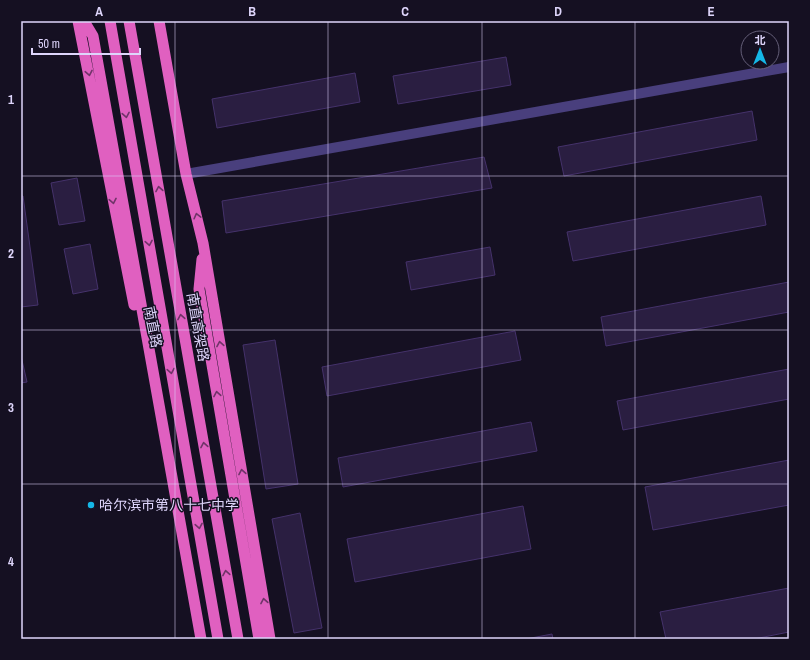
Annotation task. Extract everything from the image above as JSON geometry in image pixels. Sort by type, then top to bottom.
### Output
[{"type":"highway","name":"南直路","points":[[78,21],[200,639]]},
{"type":"highway","points":[[84,21],[93,36],[200,639]]},
{"type":"highway","points":[[110,21],[218,639]]},
{"type":"highway","name":"南直高架路","points":[[129,21],[238,639]]},
{"type":"highway","points":[[159,21],[186,174],[203,243],[270,639]]},
{"type":"highway","points":[[203,243],[199,289],[259,639]]},
{"type":"street","points":[[186,174],[789,67]]},
{"type":"building","points":[[506,57],[511,85],[398,104],[393,76]]},
{"type":"building","points":[[355,73],[360,102],[217,128],[212,99]]},
{"type":"building","points":[[752,111],[757,140],[564,176],[558,147]]},
{"type":"building","points":[[484,157],[492,188],[226,233],[222,201]]},
{"type":"building","points":[[77,178],[85,221],[59,225],[51,183]]},
{"type":"building","points":[[21,196],[23,196],[38,305],[21,307]]},
{"type":"building","points":[[761,196],[766,225],[573,261],[567,232]]},
{"type":"building","points":[[90,244],[98,289],[73,294],[64,249]]},
{"type":"building","points":[[490,247],[495,275],[411,290],[406,262]]},
{"type":"building","points":[[789,282],[789,312],[606,346],[601,317]]},
{"type":"building","points":[[515,331],[521,360],[327,396],[322,367]]},
{"type":"building","points":[[275,340],[298,484],[266,489],[243,345]]},
{"type":"building","points":[[21,356],[27,382],[21,383]]},
{"type":"building","points":[[789,369],[789,399],[623,430],[617,401]]},
{"type":"building","points":[[531,422],[537,451],[343,487],[338,458]]},
{"type":"building","points":[[789,460],[789,505],[653,530],[645,487]]},
{"type":"building","points":[[523,506],[531,549],[355,582],[347,539]]},
{"type":"building","points":[[300,513],[322,628],[294,633],[272,519]]},
{"type":"building","points":[[789,588],[789,632],[754,639],[666,639],[660,612]]},
{"type":"building","points":[[552,634],[553,639],[526,639]]},
{"type":"place","name":"哈尔滨市第八十七中学","points":[[91,505]]}]
